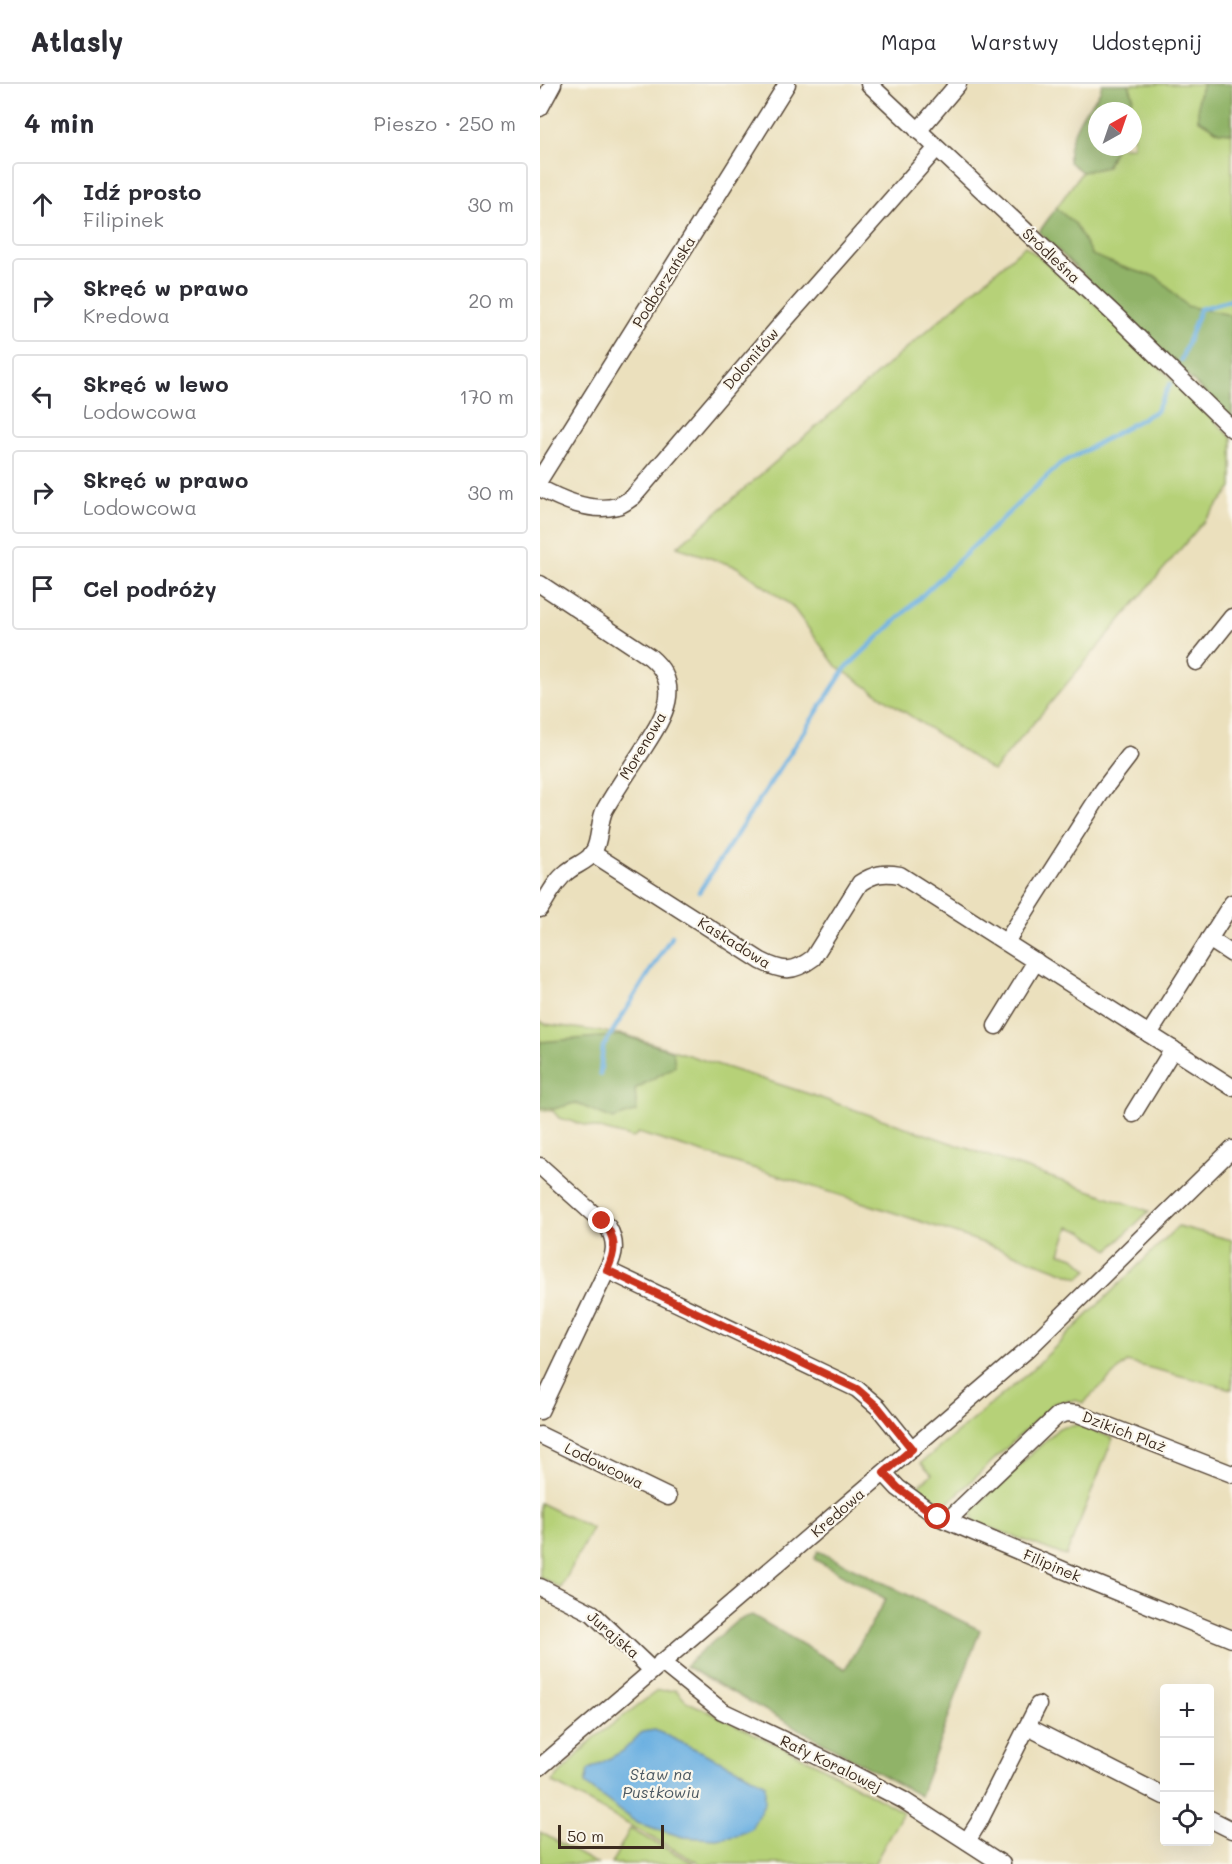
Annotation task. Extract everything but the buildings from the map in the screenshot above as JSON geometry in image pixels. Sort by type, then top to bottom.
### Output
[{"type":"street","points":[[540,108],[553,84]]},
{"type":"street","name":"Podbórzańska","points":[[540,479],[788,84]]},
{"type":"street","name":"Śródleśna","points":[[868,84],[1113,313],[1232,429]]},
{"type":"street","points":[[918,131],[958,84]]},
{"type":"street","name":"Dolomitów","points":[[540,488],[582,505],[600,508],[619,506],[633,496],[936,148]]},
{"type":"street","name":"Morenowa","points":[[540,584],[660,665],[669,688],[668,701],[662,718],[601,817],[596,846],[592,854]]},
{"type":"street","points":[[1196,662],[1232,617]]},
{"type":"street","points":[[1006,942],[1103,790],[1129,756]]},
{"type":"street","points":[[540,909],[560,879],[592,854]]},
{"type":"street","name":"Kaskadowa","points":[[592,854],[761,962],[777,969],[791,970],[813,958],[860,883],[872,875],[885,872],[900,875],[1232,1087]]},
{"type":"street","points":[[1149,1034],[1232,903]]},
{"type":"street","points":[[1209,939],[1232,954]]},
{"type":"street","points":[[996,1026],[1036,961]]},
{"type":"street","points":[[1133,1114],[1173,1049]]},
{"type":"street","name":"Kredowa","points":[[540,1767],[1027,1350],[1231,1152]]},
{"type":"street","points":[[540,1166],[608,1227],[615,1251],[540,1411]]},
{"type":"street","points":[[607,1270],[857,1389],[878,1407],[912,1449]]},
{"type":"street","name":"Dzikich Plaż","points":[[946,1521],[1057,1416],[1067,1413],[1078,1414],[1232,1474]]},
{"type":"street","name":"Lodowcowa","points":[[540,1435],[668,1497]]},
{"type":"street","name":"Filipinek","points":[[884,1473],[898,1488],[946,1521],[1232,1639]]},
{"type":"street","name":"Jurajska","points":[[540,1587],[592,1613],[657,1666]]},
{"type":"street","name":"Rafy Koralowej","points":[[657,1666],[670,1671],[722,1711],[836,1765],[903,1800],[1002,1864]]},
{"type":"street","points":[[967,1841],[979,1822],[1038,1705]]},
{"type":"street","points":[[1028,1726],[1160,1794]]},
{"type":"street","points":[[1214,1821],[1232,1830]]},
{"type":"green space","points":[[1102,84],[1129,84],[1133,97],[1131,102],[1092,102]]},
{"type":"green space","points":[[1129,84],[1203,84],[1198,98],[1219,132],[1232,133],[1232,419],[1039,232],[1082,172],[1106,167],[1112,156],[1142,156],[1142,102],[1131,102],[1133,96]]},
{"type":"green space","points":[[1203,84],[1232,84],[1232,133],[1219,132],[1198,119],[1198,98]]},
{"type":"green space","points":[[1088,107],[1088,156],[1112,156],[1106,167],[1082,172],[1069,162],[1069,156],[1074,132]]},
{"type":"green space","points":[[1056,208],[1075,224],[1092,255],[1157,277],[1187,306],[1232,317],[1232,419],[1039,232]]},
{"type":"green space","points":[[1025,246],[1082,291],[1232,438],[1232,488],[993,771],[836,666],[792,606],[737,567],[677,547]]},
{"type":"green space","points":[[540,1021],[545,1024],[626,1035],[809,1094],[1149,1211],[1109,1250],[1082,1231],[1069,1227],[1060,1253],[1074,1257],[1088,1270],[1079,1278],[915,1220],[750,1167],[638,1133],[633,1138],[559,1118],[553,1111],[540,1110]]},
{"type":"green space","points":[[622,1035],[673,1051],[675,1066],[635,1089],[637,1111],[613,1119],[575,1103],[554,1109],[540,1107],[540,1042]]},
{"type":"green space","points":[[1178,1226],[1232,1240],[1232,1389],[1127,1362],[1083,1403],[1075,1400],[1054,1403],[948,1503],[938,1505],[916,1488],[932,1474],[921,1463],[1032,1370]]},
{"type":"green space","points":[[1078,1425],[1113,1438],[1066,1556],[973,1521],[972,1510],[1059,1428]]},
{"type":"green space","points":[[540,1503],[592,1528],[561,1588],[540,1577]]},
{"type":"green space","points":[[818,1551],[980,1630],[920,1796],[685,1666],[738,1620],[752,1615],[845,1669],[886,1599],[814,1559]]},
{"type":"green space","points":[[676,1690],[686,1701],[815,1763],[903,1812],[874,1864],[700,1864],[552,1782],[593,1739],[657,1691]]},
{"type":"green space","points":[[630,1829],[695,1864],[611,1864]]},
{"type":"green space","points":[[540,1832],[597,1864],[540,1864]]},
{"type":"water","name":"Staw na Pustkowiu","points":[[655,1730],[765,1784],[765,1802],[751,1829],[736,1836],[716,1839],[683,1837],[637,1823],[585,1784],[588,1770],[623,1751],[642,1732]]},
{"type":"waterway","points":[[1181,360],[1200,309],[1232,300]]},
{"type":"waterway","points":[[699,892],[845,669],[1059,465],[1156,411],[1170,384]]},
{"type":"waterway","points":[[600,1074],[603,1047],[672,936]]},
{"type":"route","points":[[602,1221],[612,1235],[615,1251],[607,1270],[857,1389],[867,1396],[912,1449],[884,1473],[898,1488],[938,1517]]}]
